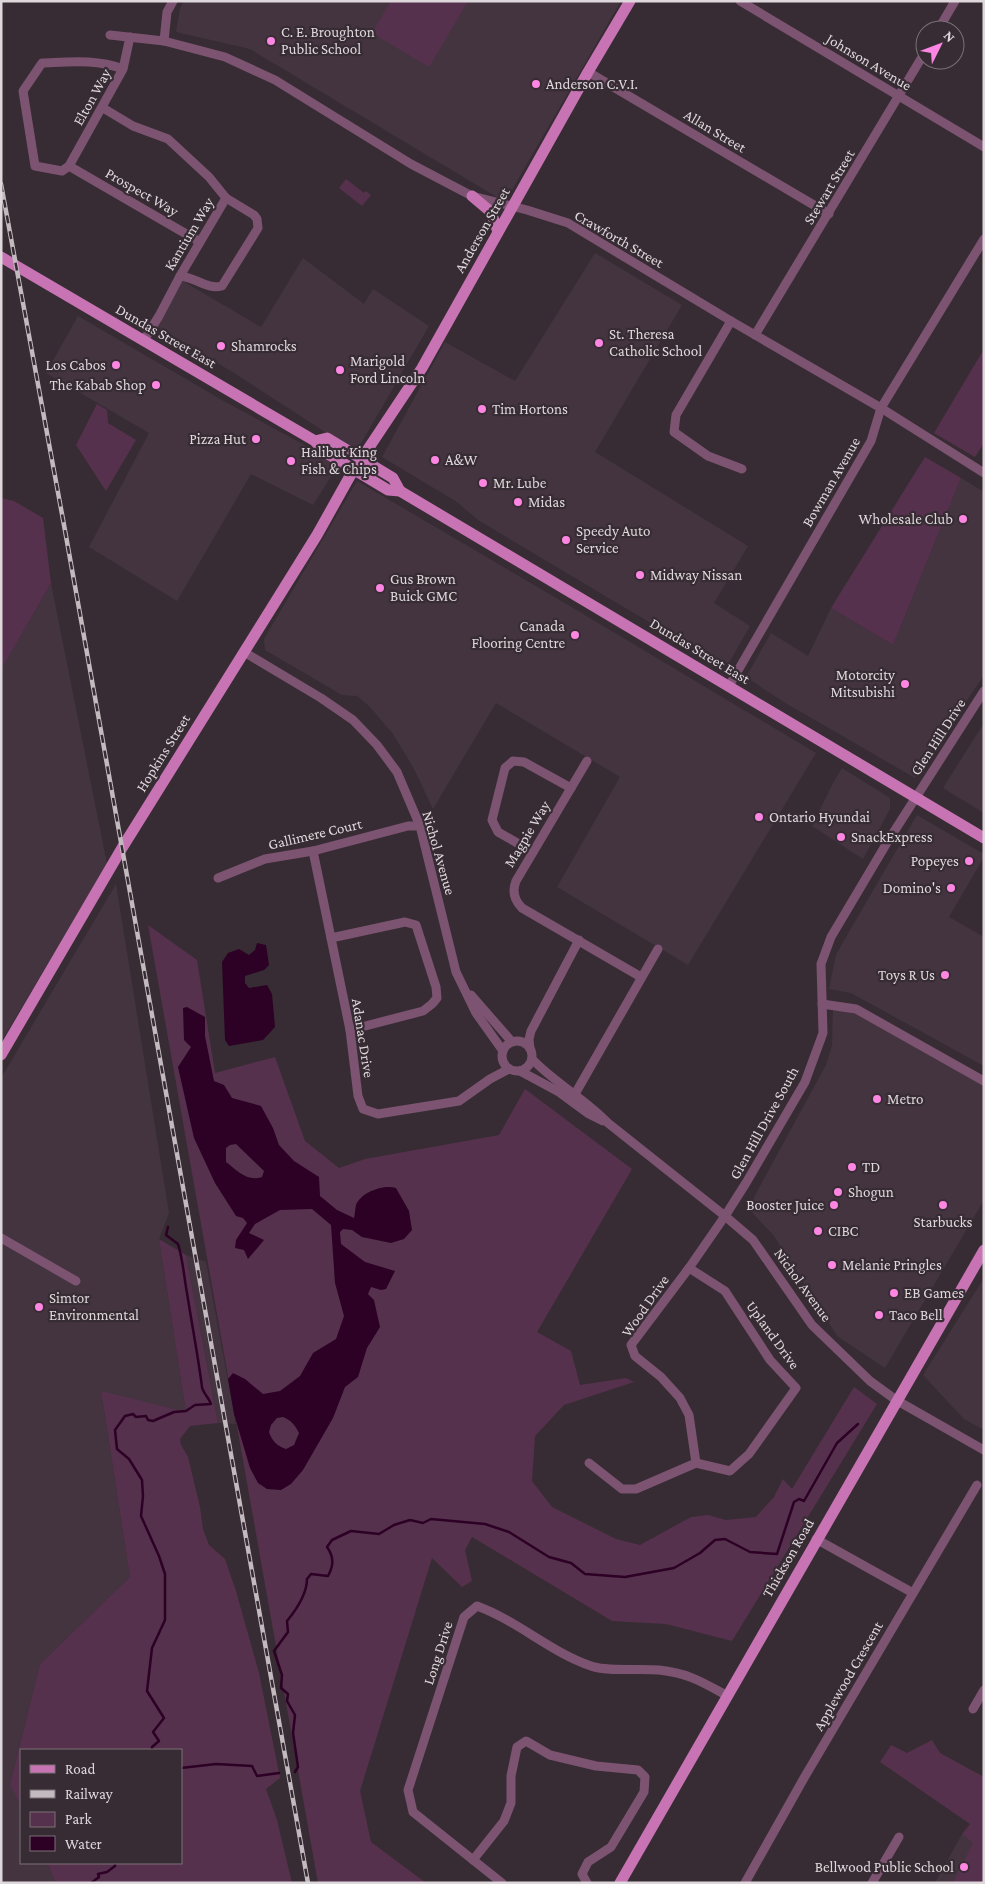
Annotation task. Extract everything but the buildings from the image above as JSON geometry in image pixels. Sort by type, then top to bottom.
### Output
[{"type":"main road","name":"Anderson Street","points":[[354,470],[422,368],[588,72],[630,1]]},
{"type":"main road","points":[[472,196],[490,212],[498,232]]},
{"type":"main road","name":"Dundas Street East","points":[[1,257],[316,441],[323,451],[354,470],[388,490],[400,491],[984,838]]},
{"type":"main road","name":"Dundas Street East","points":[[316,441],[327,438],[393,478],[400,491]]},
{"type":"main road","name":"Hopkins Street","points":[[1,1055],[122,848],[317,535],[354,470]]},
{"type":"main road","name":"Thickson Road","points":[[620,1883],[726,1695],[984,1250]]},
{"type":"street","points":[[164,41],[167,12],[173,1]]},
{"type":"street","name":"Johnson Avenue","points":[[740,1],[984,147]]},
{"type":"street","points":[[944,20],[955,1]]},
{"type":"street","name":"Crawforth Street","points":[[110,35],[164,41],[225,57],[263,74],[411,164],[472,196],[527,210],[568,224],[881,408],[984,473]]},
{"type":"street","name":"Elton Way","points":[[69,166],[123,70],[130,37]]},
{"type":"street","points":[[69,166],[62,170],[35,166],[23,91],[42,63],[84,61],[109,64],[123,70]]},
{"type":"street","name":"Stewart Street","points":[[755,335],[915,69]]},
{"type":"street","name":"Allan Street","points":[[588,72],[829,214]]},
{"type":"street","name":"Kantium Way","points":[[103,108],[133,126],[168,139],[209,177],[226,198],[144,340]]},
{"type":"street","name":"Prospect Way","points":[[69,166],[200,242]]},
{"type":"street","points":[[180,276],[189,276],[215,288],[222,286],[258,228],[257,219],[254,215],[226,198]]},
{"type":"street","name":"Bowman Avenue","points":[[729,686],[871,441],[881,408],[984,239]]},
{"type":"street","points":[[731,321],[676,415],[674,432],[708,456],[742,470]]},
{"type":"street","name":"Nichol Avenue","points":[[244,652],[321,698],[353,720],[397,772],[420,826],[456,972],[465,987],[476,1013],[503,1051]]},
{"type":"street","name":"Glen Hill Drive","points":[[915,797],[984,691]]},
{"type":"street","points":[[533,852],[500,834],[493,826],[491,817],[505,768],[513,761],[524,762],[571,788]]},
{"type":"street","name":"Magpie Way","points":[[587,761],[514,884],[514,893],[516,901],[522,908],[641,977]]},
{"type":"street","name":"Glen Hill Drive South","points":[[725,1216],[805,1082],[823,1033],[821,964],[831,937],[915,797]]},
{"type":"street","name":"Gallimere Court","points":[[218,878],[264,860],[313,851],[408,826],[420,826]]},
{"type":"street","name":"Adanac Drive","points":[[313,851],[350,1030],[358,1096],[363,1109],[378,1114],[459,1101],[480,1087],[506,1065]]},
{"type":"street","points":[[331,938],[404,922],[416,925],[436,987],[437,998],[423,1011],[350,1030]]},
{"type":"street","points":[[531,1030],[506,1046],[503,1051],[506,1065],[520,1071],[528,1067],[532,1059],[529,1039],[531,1030],[579,940]]},
{"type":"street","points":[[575,1094],[658,949]]},
{"type":"street","name":"Nichol Avenue","points":[[465,987],[514,1042]]},
{"type":"street","points":[[822,1004],[856,1009],[984,1081]]},
{"type":"street","points":[[514,1042],[523,1042],[530,1049]]},
{"type":"street","name":"Nichol Avenue","points":[[532,1059],[547,1075],[594,1108],[608,1123],[753,1240],[812,1325],[870,1381],[896,1400],[984,1450]]},
{"type":"street","name":"Nichol Avenue","points":[[520,1071],[559,1092],[589,1114],[608,1123]]},
{"type":"street","name":"Wood Drive","points":[[696,1463],[689,1416],[680,1398],[661,1377],[635,1356],[631,1345],[689,1268],[725,1216]]},
{"type":"street","points":[[1,1238],[76,1281]]},
{"type":"street","name":"Upland Drive","points":[[689,1268],[725,1291],[770,1360],[796,1388],[749,1454],[730,1471],[696,1463]]},
{"type":"street","points":[[589,1463],[622,1489],[636,1489],[696,1463]]},
{"type":"street","name":"Applewood Crescent","points":[[745,1883],[804,1778],[976,1484]]},
{"type":"street","points":[[816,1540],[913,1593]]},
{"type":"street","name":"Long Drive","points":[[473,1860],[413,1812],[408,1790],[464,1617],[477,1606],[494,1612],[570,1657],[593,1668],[659,1670],[688,1675],[726,1695]]},
{"type":"street","points":[[973,1709],[984,1690]]},
{"type":"street","points":[[502,1883],[473,1860],[504,1821],[511,1803],[511,1776],[517,1747],[526,1741],[550,1755],[596,1766],[638,1770],[645,1777],[644,1792],[611,1847],[588,1862],[582,1874],[587,1883]]},
{"type":"street","points":[[872,1883],[899,1837]]},
{"type":"shaded area","points":[[184,1],[621,1],[505,202],[250,49],[176,32],[180,9]]},
{"type":"shaded area","points":[[595,253],[682,305],[595,452],[748,546],[714,603],[750,626],[726,668],[478,520],[457,502],[382,457],[445,342],[515,381]]},
{"type":"shaded area","points":[[303,258],[364,304],[373,289],[429,326],[356,452],[234,373],[154,325],[181,280],[261,327]]},
{"type":"shaded area","points":[[78,316],[222,400],[339,464],[313,505],[251,474],[177,601],[89,547],[149,433],[46,373]]},
{"type":"shaded area","points":[[961,478],[984,492],[984,675],[915,778],[782,701],[746,677],[771,633],[808,656],[831,608],[893,645]]},
{"type":"shaded area","points":[[357,481],[816,753],[688,965],[557,887],[620,777],[496,703],[433,809],[413,767],[393,734],[370,707],[357,696],[342,695],[265,650],[264,639]]},
{"type":"shaded area","points":[[51,583],[107,864],[1,1042],[1,670]]},
{"type":"shaded area","points":[[984,723],[984,813],[943,788]]},
{"type":"shaded area","points":[[842,768],[890,798],[890,809],[863,859],[812,826]]},
{"type":"shaded area","points":[[917,815],[984,854],[949,917],[984,937],[984,1066],[851,993],[829,989],[836,955]]},
{"type":"shaded area","points":[[116,884],[169,1213],[159,1239],[186,1412],[101,1392],[130,1577],[40,1664],[10,1783],[20,1805],[20,1864],[47,1864],[56,1883],[1,1883],[1,1078]]},
{"type":"shaded area","points":[[833,1007],[850,1011],[984,1083],[984,1200],[885,1368],[837,1336],[774,1236],[748,1208],[826,1065],[832,1046]]},
{"type":"shaded area","points":[[186,1255],[206,1262],[236,1424],[218,1423]]},
{"type":"shaded area","points":[[984,1278],[984,1430],[964,1419],[923,1375]]},
{"type":"shaded area","name":"Bellwood Public School","points":[[962,1834],[984,1851],[984,1883],[935,1883]]},
{"type":"green space","points":[[391,1],[468,1],[429,67],[372,33]]},
{"type":"green space","points":[[346,179],[364,193],[366,191],[371,195],[362,206],[339,188]]},
{"type":"green space","points":[[984,349],[984,443],[975,457],[934,433]]},
{"type":"green space","points":[[97,404],[107,410],[108,423],[136,440],[106,491],[76,445]]},
{"type":"green space","points":[[925,457],[961,478],[893,645],[831,608]]},
{"type":"green space","points":[[1,498],[14,501],[43,518],[51,583],[1,670]]},
{"type":"green space","points":[[148,925],[197,960],[215,1073],[275,1057],[305,1141],[339,1168],[365,1159],[499,1135],[525,1089],[632,1169],[537,1332],[571,1351],[580,1385],[626,1378],[634,1382],[564,1405],[535,1436],[532,1481],[552,1507],[616,1539],[640,1545],[691,1517],[708,1515],[726,1520],[756,1517],[774,1497],[783,1479],[792,1489],[854,1387],[877,1404],[732,1641],[666,1624],[612,1621],[472,1537],[465,1550],[472,1581],[462,1587],[432,1558],[360,1791],[371,1842],[426,1883],[318,1883]]},
{"type":"green space","points":[[159,1239],[186,1255],[218,1423],[190,1426],[180,1439],[181,1445],[188,1457],[200,1507],[203,1529],[209,1545],[225,1559],[259,1673],[280,1778],[266,1789],[277,1820],[292,1883],[56,1883],[47,1864],[182,1864],[182,1749],[20,1749],[20,1805],[10,1784],[40,1664],[130,1577],[101,1391],[186,1412]]},
{"type":"green space","points":[[932,1740],[940,1753],[984,1777],[984,1883],[953,1883],[973,1843],[962,1834],[970,1824],[880,1762],[891,1745],[907,1753]]},
{"type":"water","points":[[257,943],[266,945],[269,965],[264,970],[245,976],[245,983],[249,988],[267,985],[272,994],[275,1027],[263,1040],[229,1046],[225,1040],[222,962],[228,953],[239,949],[249,955],[255,950]]},
{"type":"water","points":[[187,1007],[205,1017],[205,1036],[214,1081],[224,1085],[232,1098],[261,1106],[273,1128],[279,1145],[294,1161],[319,1177],[320,1196],[337,1210],[354,1218],[356,1205],[363,1196],[379,1188],[391,1187],[396,1188],[409,1211],[412,1230],[404,1239],[391,1243],[362,1237],[352,1230],[343,1229],[340,1232],[341,1244],[365,1262],[395,1271],[386,1289],[381,1290],[371,1287],[368,1294],[374,1300],[380,1327],[367,1348],[358,1377],[345,1387],[333,1418],[303,1470],[291,1484],[281,1490],[267,1489],[258,1483],[250,1468],[234,1414],[228,1379],[233,1373],[245,1379],[263,1394],[280,1391],[300,1376],[313,1353],[336,1339],[344,1316],[335,1283],[331,1225],[312,1209],[280,1210],[255,1224],[249,1233],[264,1240],[248,1259],[244,1250],[235,1248],[236,1240],[247,1223],[243,1218],[236,1216],[215,1183],[194,1138],[178,1067],[191,1047],[184,1040],[183,1008]],"holes":[[[236,1144],[264,1171],[262,1177],[247,1177],[226,1162],[226,1148]],[[283,1417],[293,1423],[299,1433],[294,1445],[286,1449],[275,1443],[269,1432],[271,1425],[277,1418]]]},
{"type":"waterway","points":[[152,1749],[159,1741],[153,1732],[164,1718],[147,1691],[152,1648],[165,1620],[165,1574],[141,1516],[142,1480],[129,1459],[117,1449],[115,1430],[125,1416],[133,1414],[136,1417],[146,1416],[148,1420],[153,1421],[174,1412],[186,1411],[195,1405],[211,1404],[202,1387],[180,1250],[178,1244],[166,1235],[168,1227]]},
{"type":"waterway","points":[[295,1772],[298,1767],[293,1733],[295,1715],[287,1701],[288,1694],[281,1688],[282,1675],[274,1651],[288,1632],[287,1621],[303,1596],[307,1579],[311,1574],[328,1576],[332,1561],[327,1547],[332,1540],[351,1531],[379,1534],[394,1525],[410,1520],[423,1523],[431,1519],[485,1524],[509,1532],[549,1557],[571,1563],[585,1574],[625,1577],[674,1568],[700,1553],[715,1540],[725,1539],[750,1552],[777,1554],[794,1502],[799,1499],[804,1501],[837,1443],[858,1424]]},
{"type":"waterway","points":[[182,1768],[216,1764],[252,1766],[257,1776],[279,1773]]},
{"type":"waterway","points":[[91,1883],[99,1877],[98,1874],[107,1872],[115,1864]]},
{"type":"railway","points":[[1,184],[308,1883]]},
{"type":"place","name":"C. E. Broughton Public School","points":[[271,41]]},
{"type":"place","name":"Anderson C.V.I.","points":[[536,84]]},
{"type":"place","name":"St. Theresa Catholic School","points":[[599,343]]},
{"type":"place","name":"Shamrocks","points":[[221,346]]},
{"type":"place","name":"Los Cabos","points":[[116,365]]},
{"type":"place","name":"Marigold Ford Lincoln","points":[[340,370]]},
{"type":"place","name":"The Kabab Shop","points":[[156,385]]},
{"type":"place","name":"Tim Hortons","points":[[482,409]]},
{"type":"place","name":"Pizza Hut","points":[[256,439]]},
{"type":"place","name":"A&W","points":[[435,460]]},
{"type":"place","name":"Halibut King Fish & Chips","points":[[291,461]]},
{"type":"place","name":"Mr. Lube","points":[[483,483]]},
{"type":"place","name":"Midas","points":[[518,502]]},
{"type":"place","name":"Wholesale Club","points":[[963,519]]},
{"type":"place","name":"Speedy Auto Service","points":[[566,540]]},
{"type":"place","name":"Midway Nissan","points":[[640,575]]},
{"type":"place","name":"Gus Brown Buick GMC","points":[[380,588]]},
{"type":"place","name":"Canada Flooring Centre","points":[[575,635]]},
{"type":"place","name":"Motorcity Mitsubishi","points":[[905,684]]},
{"type":"place","name":"Ontario Hyundai","points":[[759,817]]},
{"type":"place","name":"SnackExpress","points":[[841,837]]},
{"type":"place","name":"Popeyes","points":[[969,861]]},
{"type":"place","name":"Domino's","points":[[951,888]]},
{"type":"place","name":"Toys R Us","points":[[945,975]]},
{"type":"place","name":"Metro","points":[[877,1099]]},
{"type":"place","name":"TD","points":[[852,1167]]},
{"type":"place","name":"Shogun","points":[[838,1192]]},
{"type":"place","name":"Booster Juice","points":[[834,1205]]},
{"type":"place","name":"Starbucks","points":[[943,1205]]},
{"type":"place","name":"CIBC","points":[[818,1231]]},
{"type":"place","name":"Melanie Pringles","points":[[832,1265]]},
{"type":"place","name":"EB Games","points":[[894,1293]]},
{"type":"place","name":"Simtor Environmental","points":[[39,1307]]},
{"type":"place","name":"Taco Bell","points":[[879,1315]]},
{"type":"place","name":"Bellwood Public School","points":[[964,1867]]}]
